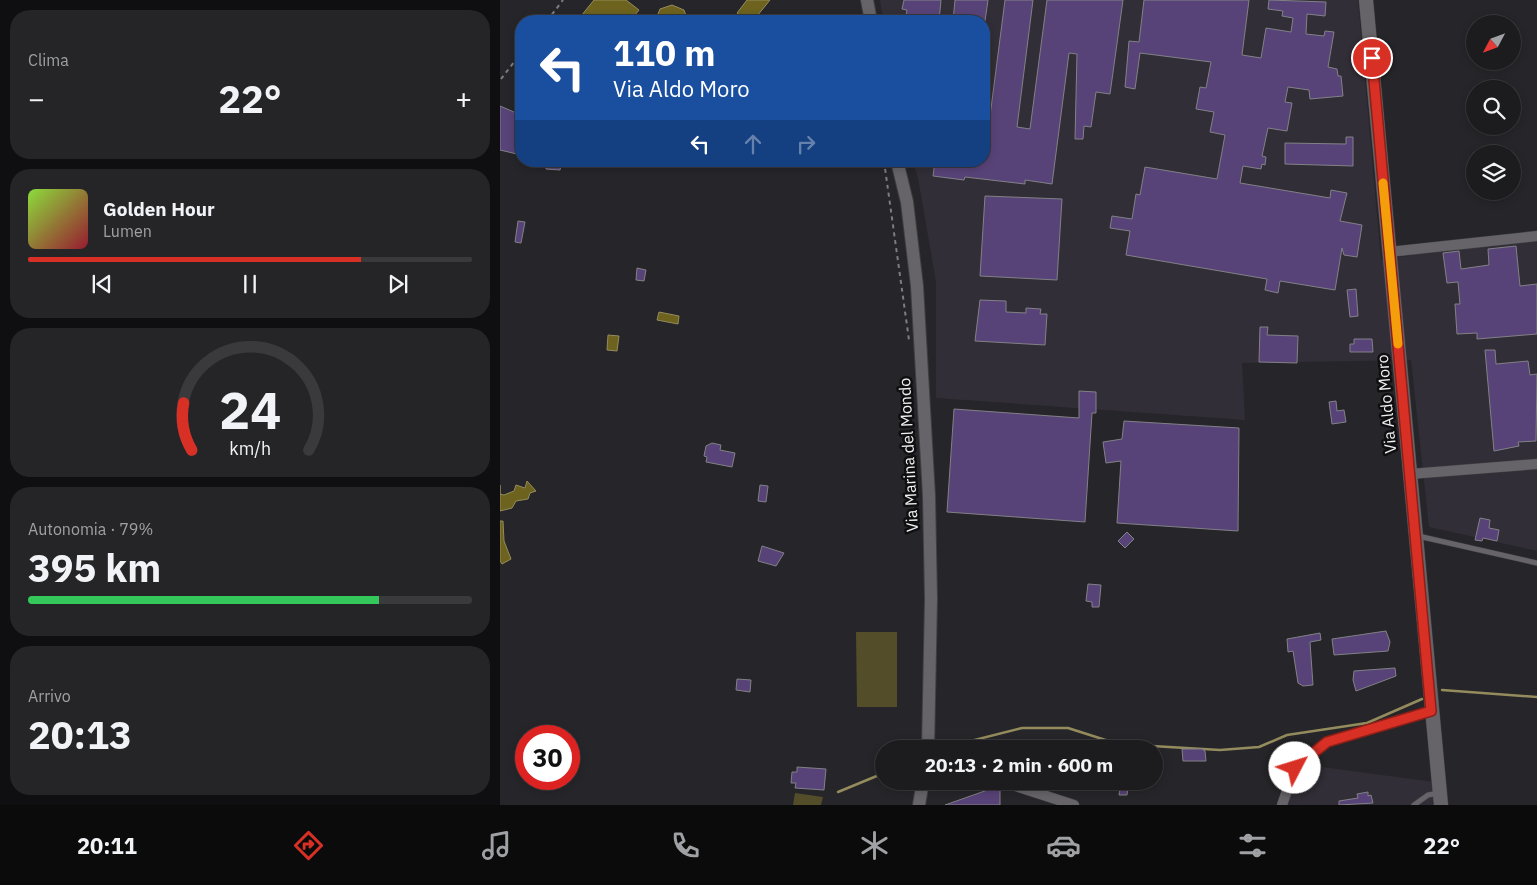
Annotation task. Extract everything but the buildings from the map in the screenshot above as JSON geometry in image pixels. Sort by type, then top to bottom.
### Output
[{"type":"main road","name":"Via Aldo Moro","points":[[1366,0],[1440,799]]},
{"type":"street","points":[[867,0],[870,15]]},
{"type":"street","name":"Via Marina del Mondo","points":[[898,167],[907,202],[917,286],[928,496],[931,599],[928,740]]},
{"type":"street","points":[[1390,252],[1537,236]]},
{"type":"street","points":[[1410,474],[1537,464]]},
{"type":"street","points":[[1282,805],[1295,768],[1327,742],[1431,711]]},
{"type":"street","points":[[919,805],[922,790]]},
{"type":"street","points":[[1028,790],[1074,805]]},
{"type":"lane","points":[[1415,535],[1537,563]]},
{"type":"lane","points":[[1414,805],[1428,795],[1440,799]]},
{"type":"path","points":[[552,15],[563,0]]},
{"type":"path","points":[[501,79],[515,62]]},
{"type":"path","points":[[885,167],[909,346]]},
{"type":"shaded area","points":[[594,0],[626,0],[639,10],[635,15],[582,15]]},
{"type":"shaded area","points":[[747,0],[770,0],[758,15],[740,15],[737,13]]},
{"type":"shaded area","points":[[880,0],[1358,0],[1381,260],[1537,235],[1537,551],[1429,527],[1411,360],[1242,363],[1245,420],[936,398],[936,282],[915,167],[990,167],[990,15],[882,15]]},
{"type":"shaded area","points":[[672,5],[684,10],[686,15],[658,15],[660,9]]},
{"type":"shaded area","points":[[659,312],[679,316],[678,324],[657,320]]},
{"type":"shaded area","points":[[608,335],[619,336],[617,351],[607,350]]},
{"type":"shaded area","points":[[527,481],[536,491],[530,493],[528,499],[516,501],[512,508],[500,511],[500,494],[504,495],[514,491],[516,485],[525,488]]},
{"type":"shaded area","points":[[500,521],[503,521],[504,541],[511,559],[502,564],[500,561]]},
{"type":"shaded area","points":[[856,632],[897,632],[897,707],[857,707]]},
{"type":"shaded area","points":[[1307,765],[1434,782],[1436,805],[1287,805],[1301,770]]},
{"type":"shaded area","points":[[795,793],[823,797],[821,805],[793,805]]},
{"type":"waterway","points":[[1442,690],[1537,697]]},
{"type":"waterway","points":[[1163,747],[1220,750],[1259,747],[1287,735],[1367,723],[1422,699]]},
{"type":"waterway","points":[[975,740],[1022,728],[1068,728],[1106,740]]},
{"type":"waterway","points":[[838,792],[875,777]]},
{"type":"slow traffic","points":[[1383,183],[1398,344]]},
{"type":"route","points":[[1295,768],[1327,742],[1431,711],[1372,58]]}]
